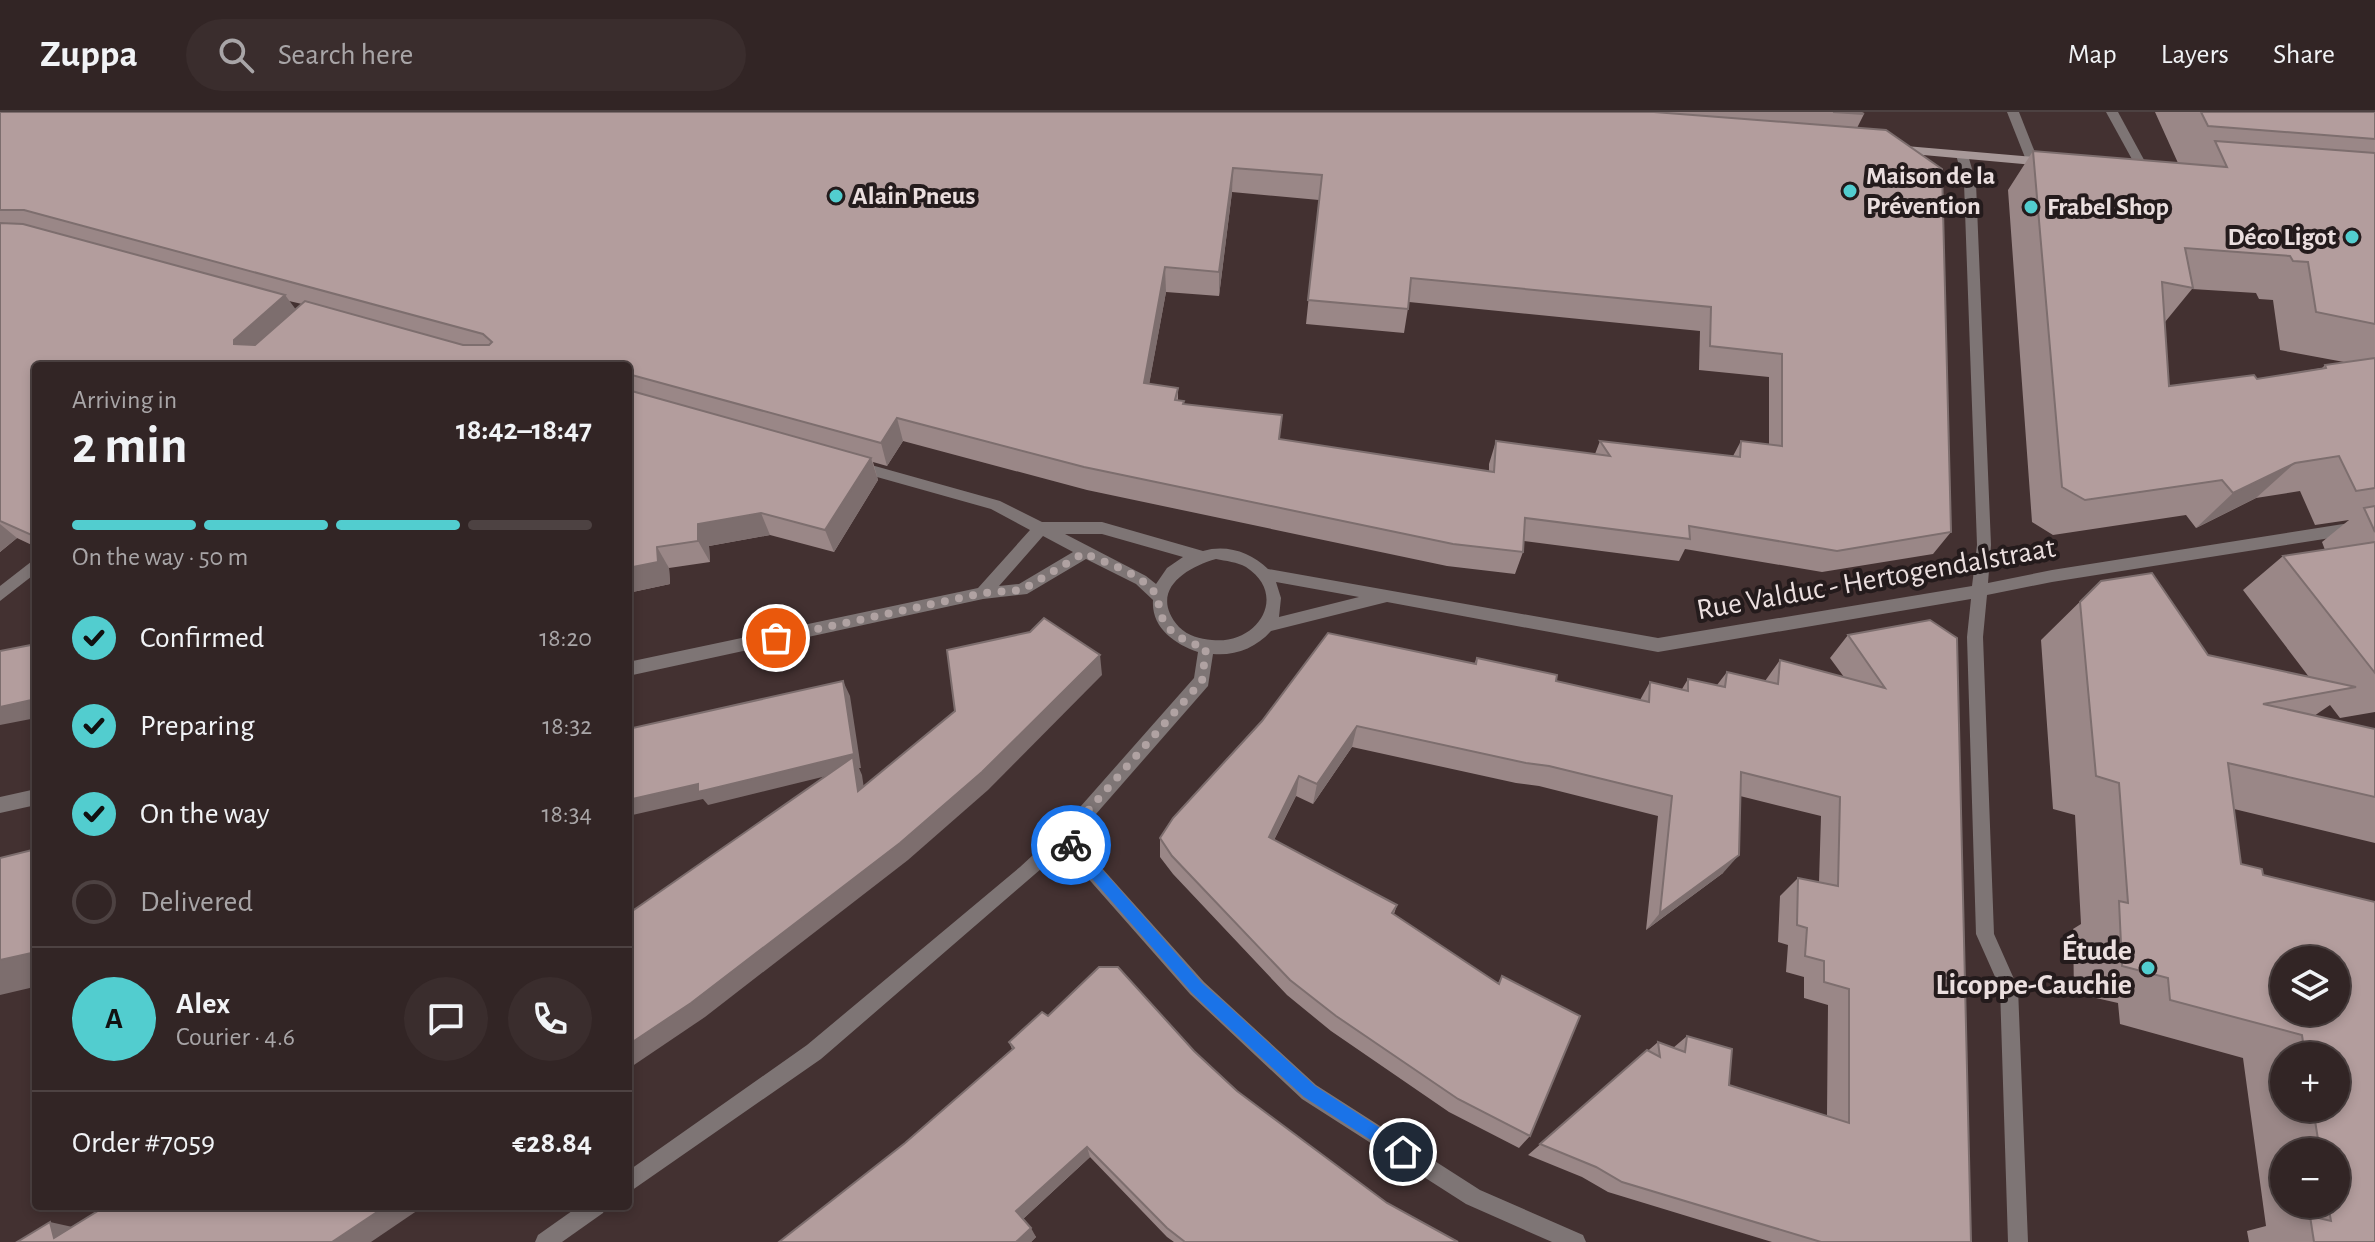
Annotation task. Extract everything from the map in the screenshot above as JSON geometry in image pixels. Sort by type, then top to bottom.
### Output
[{"type":"main road","points":[[1882,148],[2064,163]]},
{"type":"main road","points":[[2127,168],[2149,170]]},
{"type":"street","points":[[2013,112],[2032,160]]},
{"type":"street","points":[[2112,112],[2149,170]]},
{"type":"street","points":[[1962,155],[1971,199],[1983,530],[1981,590],[1975,637],[1985,934],[2009,988],[2018,1242]]},
{"type":"street","name":"Rue Valduc - Hertogendalstraat","points":[[842,462],[995,505],[1141,580],[1158,595]]},
{"type":"street","name":"Rue Valduc - Hertogendalstraat","points":[[1041,528],[1102,528],[1198,555],[1216,553],[1234,556],[1264,574],[1658,645],[2052,576],[2375,525]]},
{"type":"street","points":[[983,593],[1041,528]]},
{"type":"street","points":[[632,668],[983,593],[1022,590],[1084,553]]},
{"type":"street","points":[[632,1180],[814,1052],[1064,838],[1202,681],[1206,648],[1187,642],[1170,630],[1160,614],[1158,595],[1165,578],[1179,564],[1198,555]]},
{"type":"street","points":[[0,595],[32,567]]},
{"type":"street","points":[[1264,574],[1272,586],[1274,600],[1273,613],[1266,626]]},
{"type":"street","name":"Rue Valduc - Hertogendalstraat","points":[[1206,648],[1244,644],[1266,626],[1388,597]]},
{"type":"street","points":[[0,805],[32,798]]},
{"type":"street","points":[[1064,838],[1197,988],[1309,1092],[1473,1197],[1576,1242]]},
{"type":"street","points":[[545,1242],[590,1210]]},
{"type":"building","points":[[0,112],[1654,112],[1886,130],[1942,169],[1951,532],[1837,551],[1689,526],[1690,539],[1525,518],[1523,552],[1453,544],[1084,467],[897,418],[881,443],[632,375],[632,362],[32,362],[32,535],[0,521],[0,223],[23,224],[285,295],[234,340],[234,344],[255,345],[305,301],[463,345],[489,345],[492,342],[483,334],[24,210],[0,210]],"holes":[[[1233,168],[1322,175],[1308,300],[1408,309],[1411,278],[1711,307],[1710,346],[1782,354],[1782,446],[1741,441],[1740,457],[1600,441],[1610,456],[1496,441],[1494,472],[1279,439],[1282,415],[1183,404],[1184,401],[1175,400],[1178,388],[1144,383],[1165,267],[1219,272]]]},
{"type":"building","points":[[2201,112],[2375,112],[2375,139],[2208,126]]},
{"type":"building","points":[[2215,141],[2375,153],[2375,324],[2316,312],[2308,262],[2293,261],[2290,256],[2185,248],[2193,288],[2162,282],[2169,386],[2254,375],[2257,379],[2375,358],[2375,488],[2356,491],[2339,456],[2295,463],[2233,493],[2222,480],[2085,500],[2062,487],[2033,151],[2227,167]]},
{"type":"building","points":[[632,391],[871,458],[825,530],[761,513],[698,524],[698,541],[657,547],[658,562],[632,567]]},
{"type":"building","points":[[2375,506],[2375,532],[2364,508]]},
{"type":"building","points":[[2375,542],[2375,673],[2283,556]]},
{"type":"building","points":[[2152,573],[2208,655],[2356,687],[2263,704],[2375,729],[2375,797],[2228,763],[2241,864],[2262,869],[2263,875],[2375,902],[2375,1242],[2314,1242],[2310,1218],[2331,1221],[2330,1218],[2350,1218],[2350,1138],[2318,1138],[2315,1122],[2350,1122],[2350,1042],[2303,1042],[2302,1035],[2170,1000],[2168,978],[2122,966],[2119,901],[2128,903],[2119,783],[2096,776],[2080,602],[2101,581]]},
{"type":"building","points":[[1044,618],[1100,655],[982,772],[900,843],[691,1003],[632,1042],[632,911],[853,757],[858,791],[955,711],[947,650],[1030,632]]},
{"type":"building","points":[[1930,620],[1957,638],[1971,1242],[1821,1242],[1622,1182],[1596,1167],[1540,1144],[1647,1050],[1660,1057],[1658,1042],[1685,1052],[1687,1036],[1732,1049],[1729,1085],[1849,1123],[1849,989],[1824,982],[1824,961],[1805,956],[1807,928],[1797,925],[1798,878],[1838,886],[1840,797],[1741,772],[1739,855],[1660,913],[1672,796],[1549,766],[1357,726],[1317,784],[1299,776],[1269,837],[1397,905],[1392,913],[1499,984],[1502,976],[1580,1016],[1530,1136],[1458,1099],[1336,1016],[1290,980],[1172,856],[1160,838],[1173,818],[1262,721],[1328,633],[1476,664],[1477,658],[1557,675],[1556,681],[1649,702],[1650,682],[1688,691],[1688,679],[1725,687],[1727,672],[1778,684],[1780,660],[1885,688],[1848,635]]},
{"type":"building","points":[[32,645],[32,700],[0,707],[0,651]]},
{"type":"building","points":[[843,681],[854,754],[698,792],[698,784],[632,799],[632,728]]},
{"type":"building","points":[[32,850],[32,953],[0,960],[0,858]]},
{"type":"building","points":[[1099,967],[1118,967],[1194,1051],[1237,1091],[1387,1203],[1458,1242],[1185,1242],[1167,1228],[1087,1147],[1016,1211],[1031,1228],[1016,1242],[779,1242],[905,1143],[1014,1048],[1009,1042],[1042,1012],[1048,1016]]},
{"type":"building","points":[[100,1210],[380,1210],[332,1242],[17,1242],[50,1222],[54,1238]]},
{"type":"way so far","points":[[776,638],[983,593],[1022,590],[1084,553],[1141,580],[1158,595],[1160,614],[1170,630],[1187,642],[1206,648],[1202,681],[1064,838],[1071,845]]},
{"type":"place","name":"Maison de la Prévention","points":[[1850,191]]},
{"type":"place","name":"Alain Pneus","points":[[836,196]]},
{"type":"place","name":"Frabel Shop","points":[[2031,207]]},
{"type":"place","name":"Déco Ligot","points":[[2352,237]]},
{"type":"place","name":"Étude Licoppe-Cauchie","points":[[2148,968]]},
{"type":"route","points":[[1071,845],[1197,988],[1309,1092],[1403,1152]]}]
